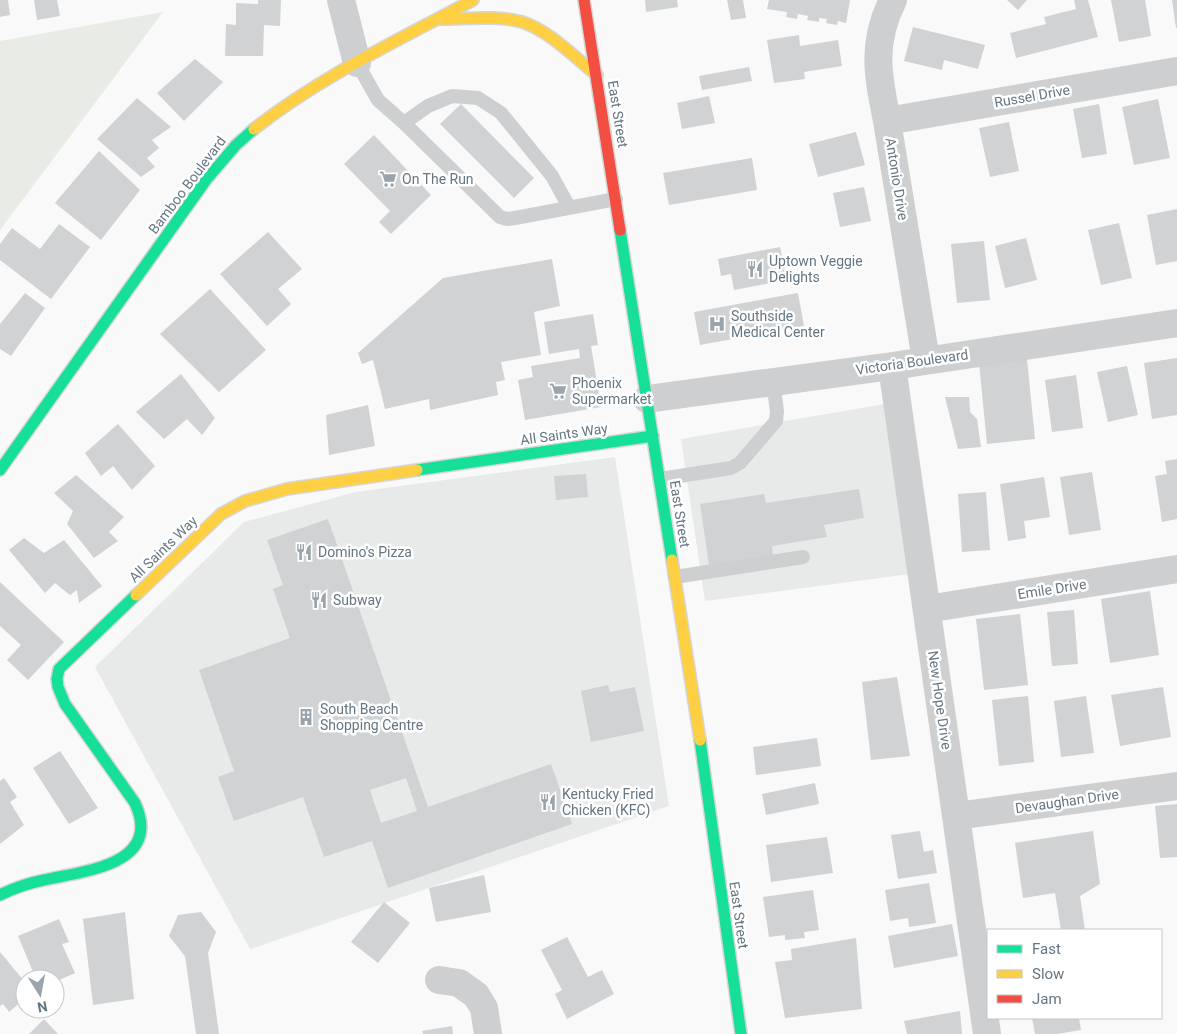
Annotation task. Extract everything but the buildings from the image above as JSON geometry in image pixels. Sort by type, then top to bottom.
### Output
[{"type":"main road","name":"Bamboo Boulevard","points":[[0,470],[206,180],[234,146],[306,92],[473,0]]},
{"type":"main road","name":"East Street","points":[[584,0],[707,783],[741,1034]]},
{"type":"main road","points":[[439,19],[483,19],[523,22],[551,38],[597,75]]},
{"type":"main road","name":"All Saints Way","points":[[0,895],[27,885],[94,870],[127,855],[137,843],[142,830],[137,806],[65,704],[57,686],[56,678],[59,669],[228,509],[252,497],[287,488],[653,436]]},
{"type":"street","points":[[341,0],[357,63]]},
{"type":"street","name":"Antonio Drive","points":[[893,0],[885,17],[878,46],[879,82],[926,360]]},
{"type":"street","name":"Russel Drive","points":[[887,121],[1177,71]]},
{"type":"street","name":"Victoria Boulevard","points":[[647,399],[892,366],[1177,323]]},
{"type":"street","name":"New Hope Drive","points":[[892,366],[987,1034]]},
{"type":"street","name":"Emile Drive","points":[[927,609],[1177,569]]},
{"type":"street","name":"Devaughan Drive","points":[[956,816],[1177,786]]},
{"type":"street","points":[[439,980],[460,983],[476,995],[484,1008],[488,1034]]},
{"type":"lane","points":[[357,63],[378,100],[500,217],[507,219],[515,218],[616,199]]},
{"type":"lane","points":[[404,123],[428,106],[452,96],[478,98],[501,113],[552,176],[569,207]]},
{"type":"lane","points":[[660,479],[732,468],[740,463],[776,421],[777,412],[773,382]]},
{"type":"lane","points":[[674,577],[803,557]]},
{"type":"shaded area","points":[[163,12],[0,230],[0,41]]},
{"type":"shaded area","points":[[885,404],[910,574],[705,601],[681,439]]},
{"type":"shaded area","points":[[615,457],[669,806],[250,949],[95,667],[244,522],[356,492]]},
{"type":"traffic: fast","points":[[0,470],[206,180],[236,145],[254,129]]},
{"type":"traffic: fast","points":[[620,230],[672,560]]},
{"type":"traffic: fast","points":[[417,470],[653,436]]},
{"type":"traffic: fast","points":[[0,895],[27,884],[98,868],[115,861],[129,852],[138,840],[141,824],[135,803],[65,704],[57,679],[59,669],[136,595]]},
{"type":"traffic: fast","points":[[700,740],[741,1034]]},
{"type":"traffic: slow","points":[[254,129],[333,75],[473,0]]},
{"type":"traffic: slow","points":[[441,19],[492,18],[522,22],[552,38],[597,75]]},
{"type":"traffic: slow","points":[[136,595],[221,514],[245,501],[287,489],[417,470]]},
{"type":"traffic: slow","points":[[672,560],[700,740]]},
{"type":"traffic: jam","points":[[584,0],[620,230]]},
{"type":"place","name":"On The Run","points":[[388,179]]},
{"type":"place","name":"Uptown Veggie Delights","points":[[755,269]]},
{"type":"place","name":"Southside Medical Center","points":[[717,324]]},
{"type":"place","name":"Phoenix Supermarket","points":[[558,391]]},
{"type":"place","name":"Domino's Pizza","points":[[304,552]]},
{"type":"place","name":"Subway","points":[[319,600]]},
{"type":"place","name":"South Beach Shopping Centre","points":[[306,717]]},
{"type":"place","name":"Kentucky Fried Chicken (KFC)","points":[[548,802]]}]
